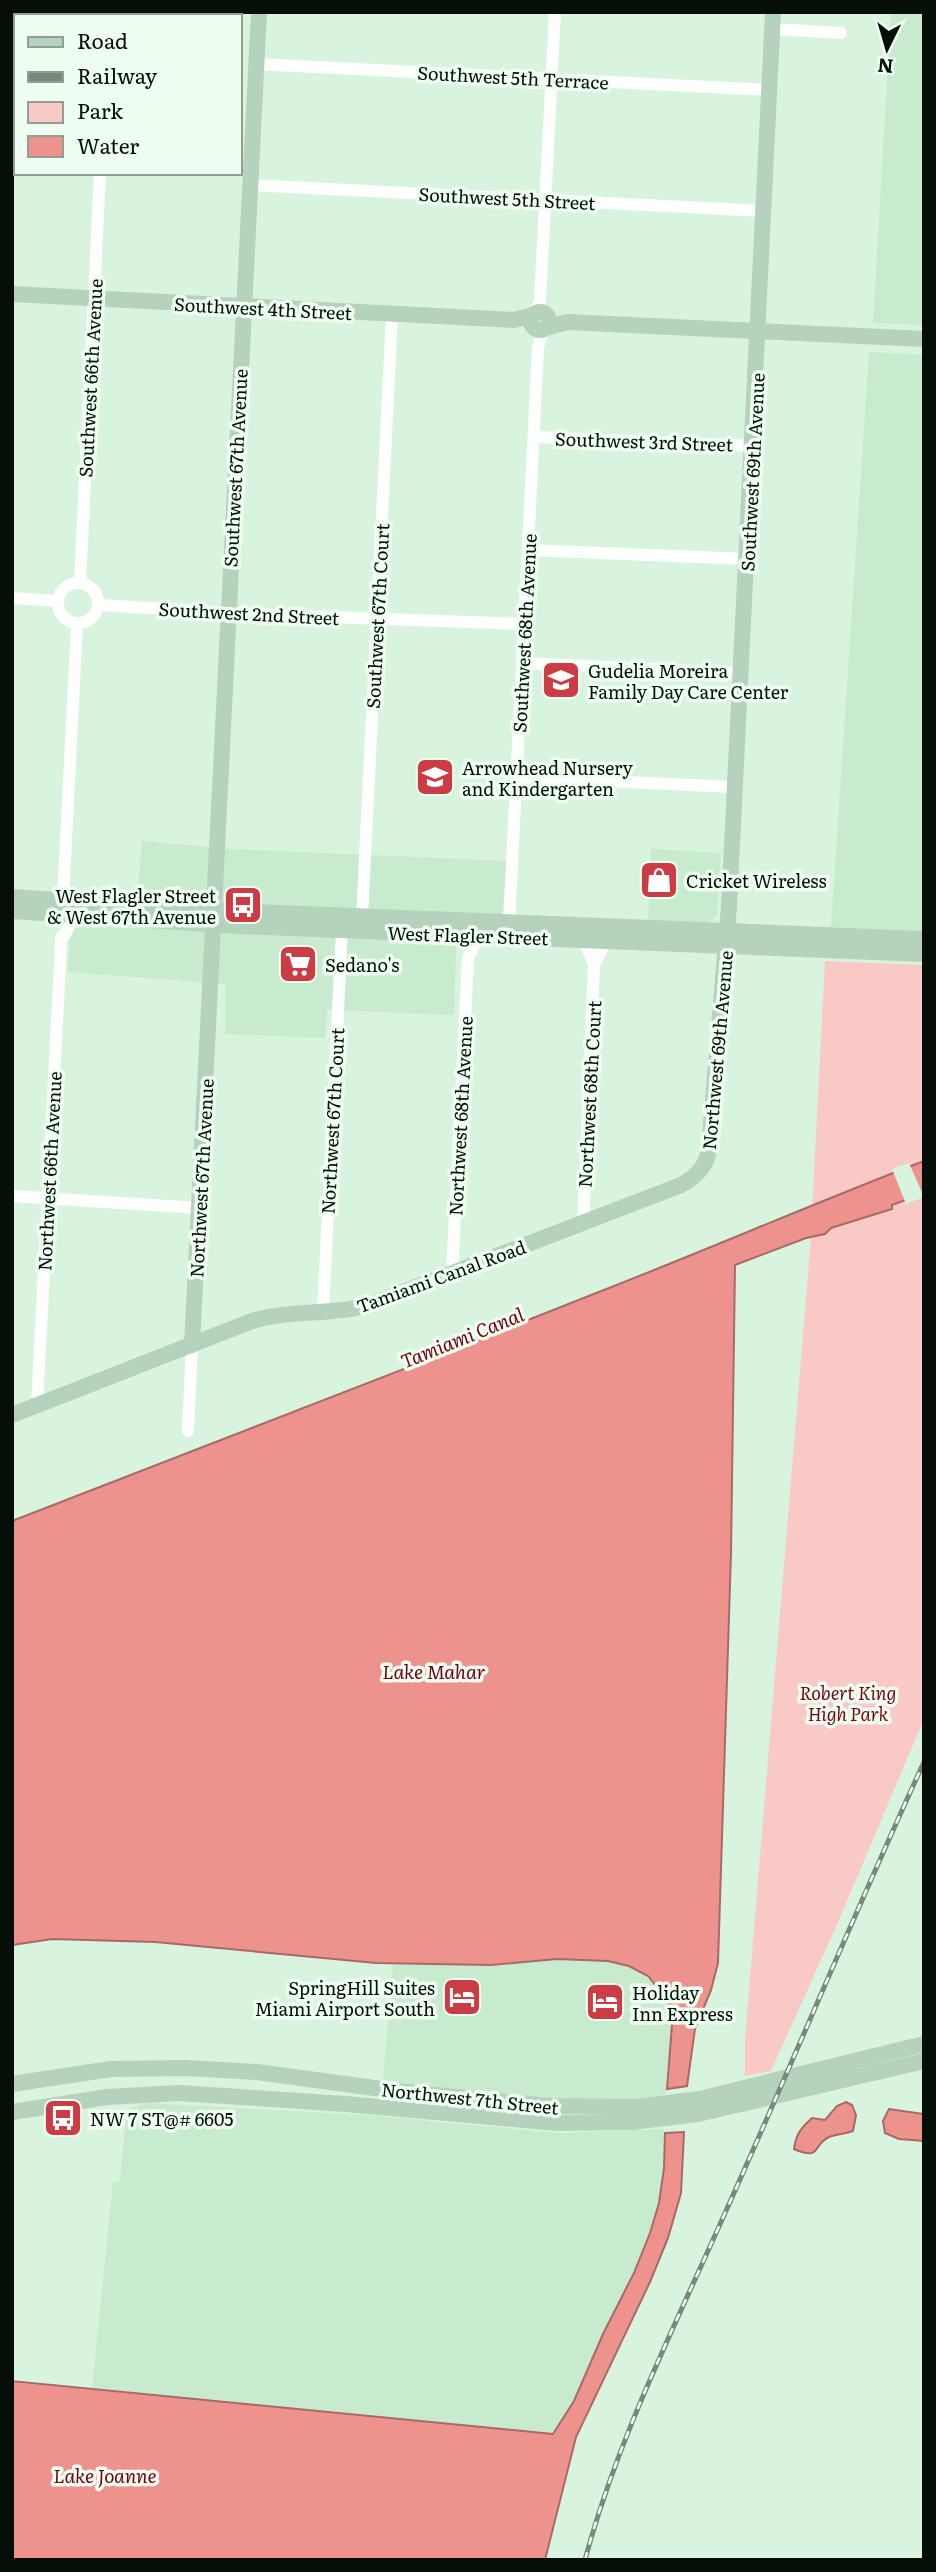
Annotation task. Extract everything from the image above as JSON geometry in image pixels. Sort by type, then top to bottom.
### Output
[{"type":"main road","name":"Southwest 67th Avenue","points":[[213,918],[259,12]]},
{"type":"main road","name":"Southwest 69th Avenue","points":[[727,938],[748,559],[773,12]]},
{"type":"main road","name":"Southwest 4th Street","points":[[12,294],[392,315],[924,339]]},
{"type":"main road","name":"West Flagler Street","points":[[12,897],[342,930],[606,941],[727,938]]},
{"type":"main road","name":"West Flagler Street","points":[[12,911],[213,918],[362,916],[727,938],[922,946]]},
{"type":"main road","name":"Northwest 67th Avenue","points":[[192,1345],[213,918]]},
{"type":"main road","name":"Northwest 69th Avenue","points":[[703,1167],[709,1149],[727,938]]},
{"type":"main road","name":"Tamiami Canal Road","points":[[12,1415],[268,1316],[293,1312],[346,1311],[372,1304],[681,1185],[703,1167]]},
{"type":"main road","name":"Northwest 7th Street","points":[[884,2063],[924,2044]]},
{"type":"main road","name":"Northwest 7th Street","points":[[12,2112],[107,2097],[179,2093],[345,2104],[558,2123],[632,2122],[884,2063],[924,2061]]},
{"type":"main road","name":"Northwest 7th Street","points":[[12,2084],[111,2069],[186,2068],[257,2072],[404,2092],[552,2106],[699,2107]]},
{"type":"street","name":"Southwest 68th Avenue","points":[[509,923],[555,12]]},
{"type":"street","points":[[772,29],[841,33]]},
{"type":"street","name":"Southwest 5th Terrace","points":[[256,64],[770,90]]},
{"type":"street","name":"Southwest 66th Avenue","points":[[80,583],[100,175]]},
{"type":"street","name":"Southwest 5th Street","points":[[250,185],[764,211]]},
{"type":"street","name":"Southwest 67th Court","points":[[362,916],[392,315]]},
{"type":"street","name":"Southwest 3rd Street","points":[[534,437],[753,446]]},
{"type":"street","points":[[528,550],[748,559]]},
{"type":"street","points":[[80,583],[89,585],[95,592],[99,605],[92,618],[77,623],[63,616],[58,601],[65,587],[80,583]]},
{"type":"street","points":[[12,598],[58,601]]},
{"type":"street","name":"Southwest 2nd Street","points":[[99,605],[228,613],[524,624]]},
{"type":"street","points":[[63,900],[77,623]]},
{"type":"street","points":[[523,663],[741,673]]},
{"type":"street","points":[[517,777],[735,787]]},
{"type":"street","name":"Northwest 66th Avenue","points":[[37,1405],[61,937],[52,914]]},
{"type":"street","name":"Northwest 66th Avenue","points":[[61,937],[65,935],[73,915]]},
{"type":"street","name":"Northwest 67th Court","points":[[323,1312],[342,930]]},
{"type":"street","name":"Northwest 68th Avenue","points":[[457,935],[468,958]]},
{"type":"street","name":"Northwest 68th Avenue","points":[[452,1274],[468,958],[479,936]]},
{"type":"street","name":"Northwest 68th Court","points":[[584,940],[594,965]]},
{"type":"street","name":"Northwest 68th Court","points":[[583,1224],[594,965],[606,941]]},
{"type":"street","points":[[12,1196],[199,1208]]},
{"type":"street","name":"Northwest 67th Avenue","points":[[188,1432],[192,1345]]},
{"type":"shaded area","points":[[891,12],[924,12],[924,325],[873,323]]},
{"type":"shaded area","points":[[869,352],[924,355],[924,931],[831,927]]},
{"type":"shaded area","points":[[142,841],[231,849],[507,861],[503,910],[501,915],[457,916],[454,1015],[327,1010],[325,1038],[225,1034],[225,984],[68,972],[70,935],[74,929],[82,925],[135,928]]},
{"type":"shaded area","points":[[651,849],[721,853],[717,914],[711,921],[703,924],[648,921]]},
{"type":"shaded area","points":[[557,1959],[608,1961],[629,1966],[648,1976],[656,1985],[673,2012],[665,2097],[639,2101],[593,2101],[404,2085],[383,2080],[393,1963],[491,1965]]},
{"type":"shaded area","points":[[147,2103],[365,2115],[558,2133],[664,2129],[664,2168],[659,2203],[650,2233],[574,2401],[553,2434],[92,2388],[113,2182],[120,2181],[126,2117],[124,2110]]},
{"type":"green space","name":"Robert King High Park","points":[[825,961],[924,965],[924,1719],[839,1920],[771,2071],[745,2076],[745,2038],[810,1249]]},
{"type":"water","name":"Lake Mahar","points":[[924,1161],[924,1193],[892,1205],[892,1209],[831,1228],[825,1234],[806,1238],[735,1265],[731,1553],[718,1963],[711,1990],[695,2029],[687,2086],[667,2089],[673,2012],[664,1996],[648,1976],[629,1966],[608,1961],[557,1959],[491,1965],[376,1963],[155,1942],[52,1939],[12,1945],[12,1521],[539,1316]]},
{"type":"water","points":[[846,2102],[852,2105],[856,2115],[853,2131],[829,2137],[813,2153],[794,2149],[800,2132],[812,2118],[825,2120],[837,2106]]},
{"type":"water","points":[[889,2109],[924,2114],[924,2141],[899,2139],[885,2133],[883,2121]]},
{"type":"water","name":"Lake Joanne","points":[[684,2132],[681,2193],[668,2238],[650,2282],[576,2437],[545,2560],[12,2560],[12,2381],[553,2434],[574,2401],[650,2233],[659,2203],[665,2133]]},
{"type":"pier","points":[[909,1163],[924,1197],[906,1204],[892,1169]]},
{"type":"railway","points":[[585,2560],[612,2473],[646,2388],[924,1762]]},
{"type":"place","name":"Gudelia Moreira Family Day Care Center","points":[[561,680]]},
{"type":"place","name":"Arrowhead Nursery and Kindergarten","points":[[435,777]]},
{"type":"place","name":"Cricket Wireless","points":[[659,880]]},
{"type":"place","name":"West Flagler Street & West 67th Avenue","points":[[243,905]]},
{"type":"place","name":"Sedano's","points":[[298,964]]},
{"type":"place","name":"SpringHill Suites Miami Airport South","points":[[462,1997]]},
{"type":"place","name":"Holiday Inn Express","points":[[605,2002]]},
{"type":"place","name":"NW 7 ST@# 6605","points":[[63,2118]]},
{"type":"water label","name":"Tamiami Canal","points":[[462,1337]]}]
